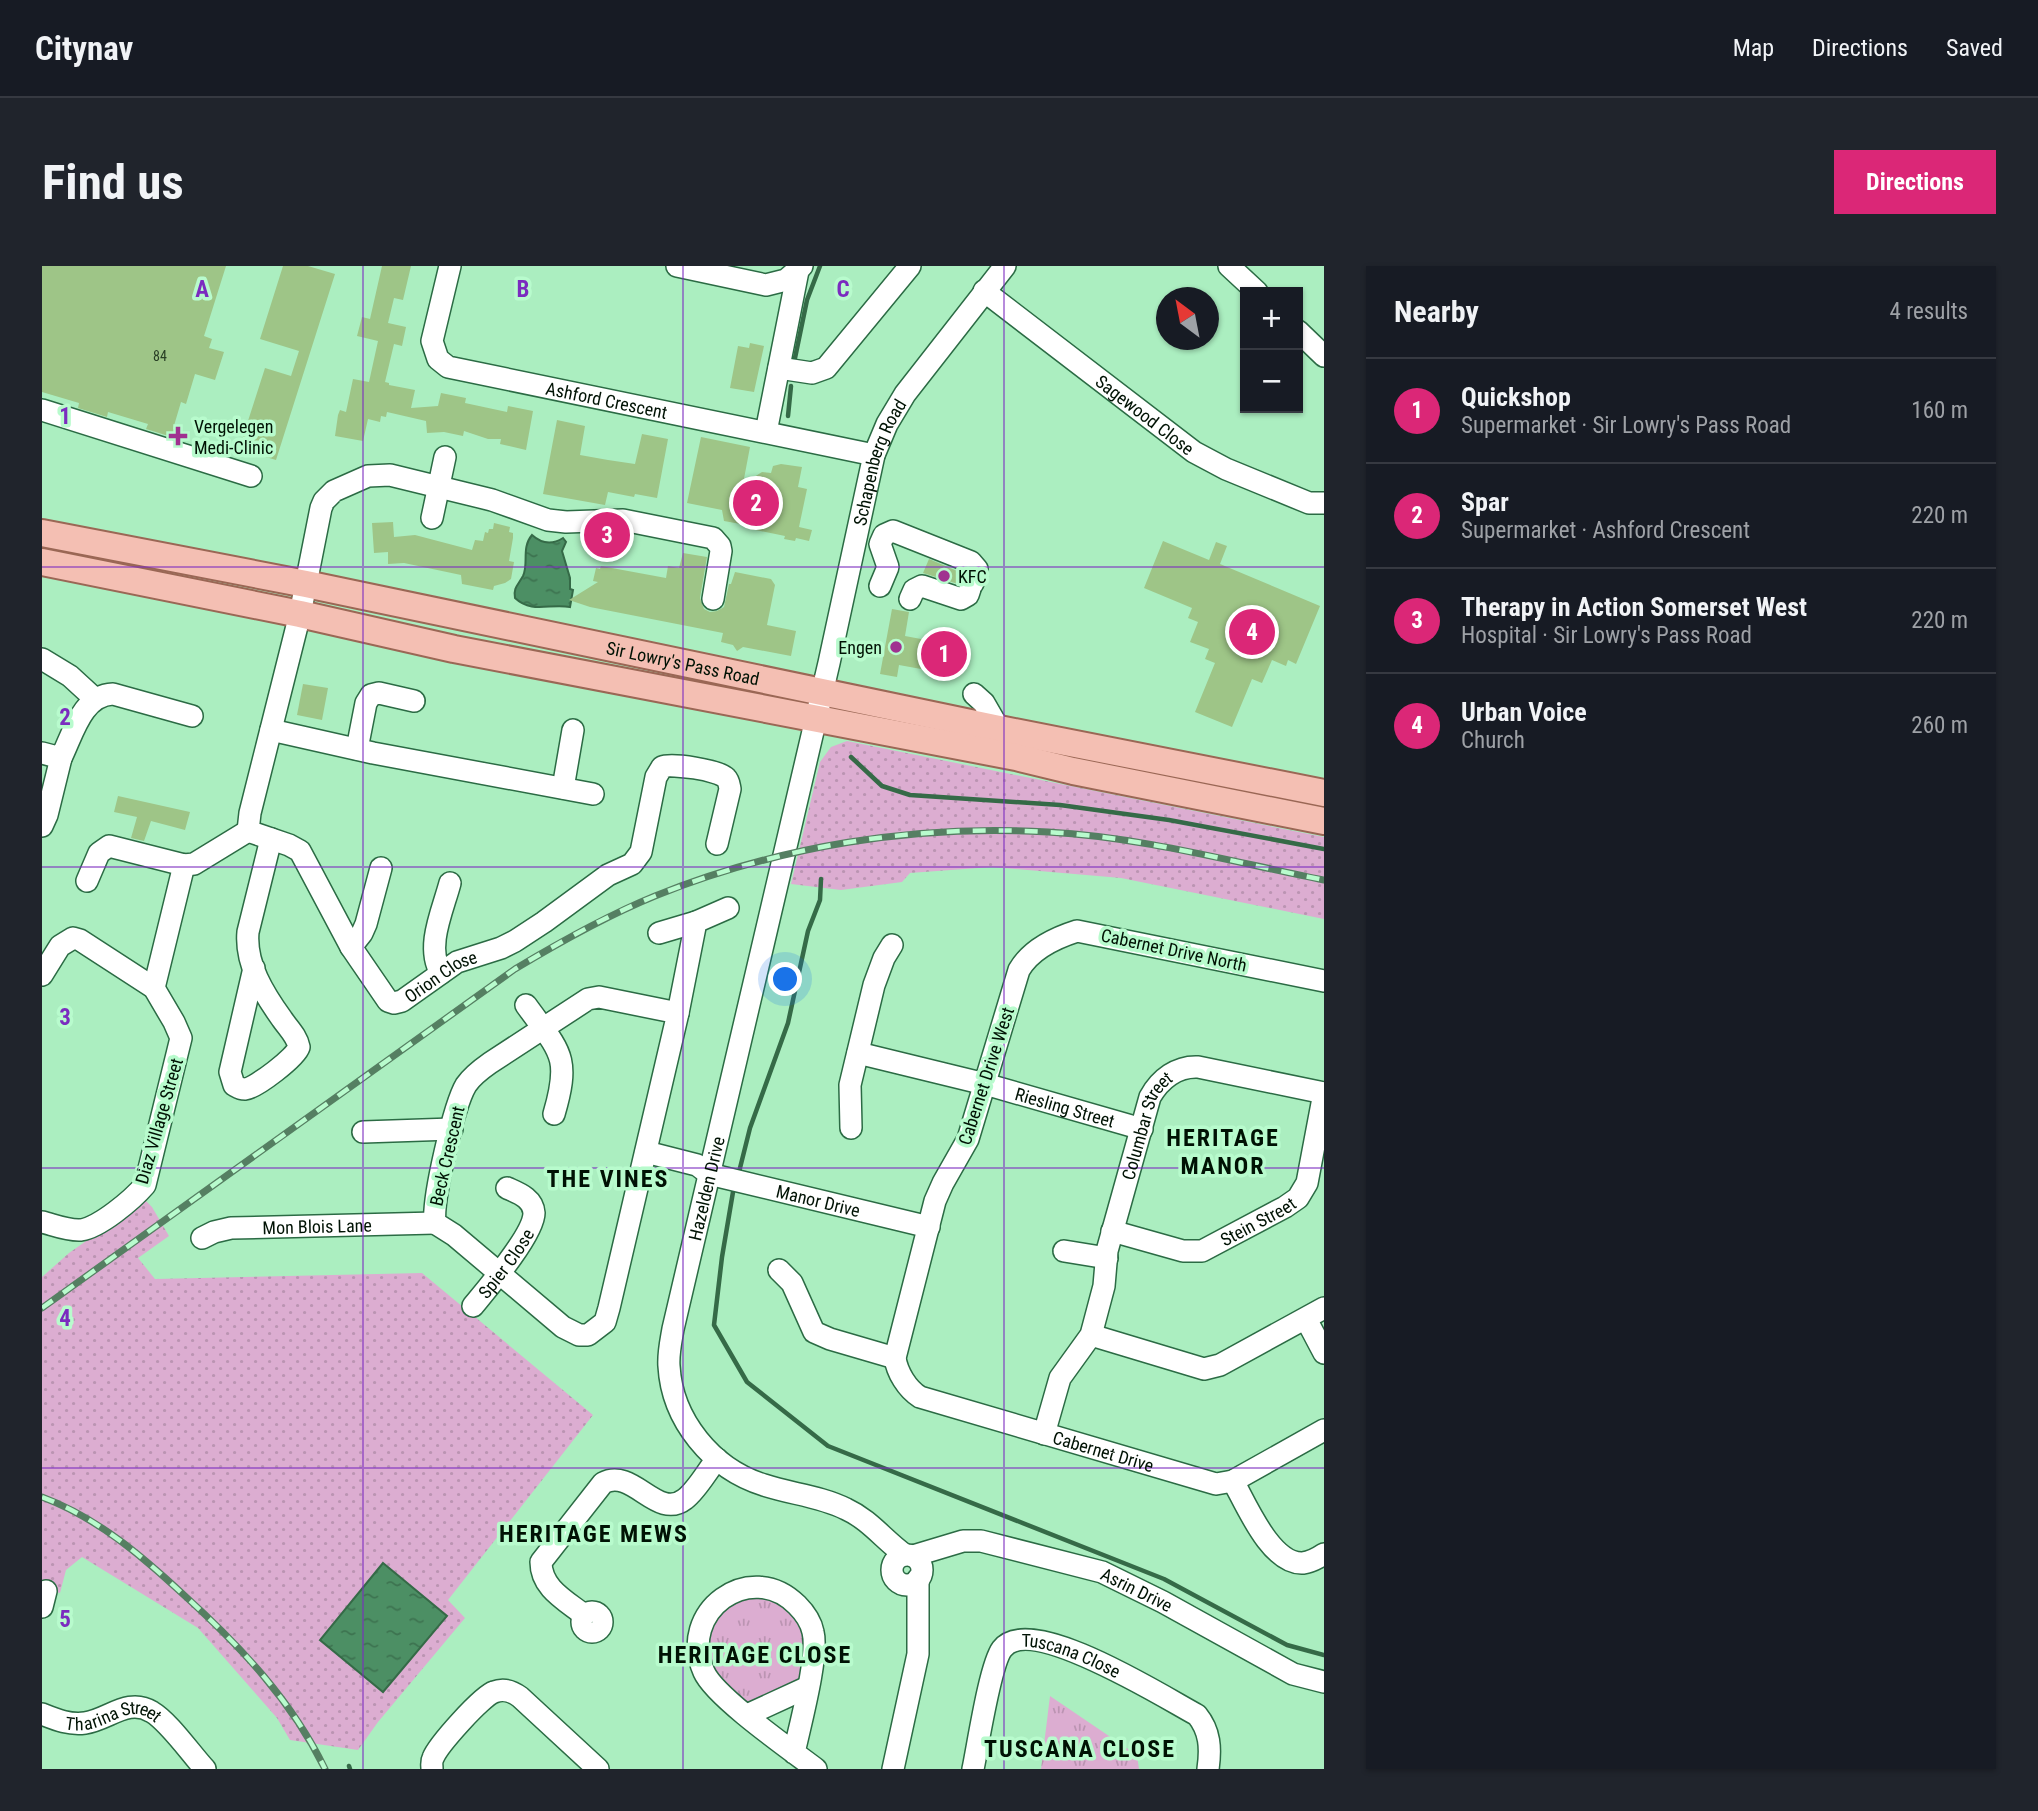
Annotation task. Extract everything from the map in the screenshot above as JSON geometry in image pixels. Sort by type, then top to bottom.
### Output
[{"type":"main road","name":"Sir Lowry's Pass Road","points":[[42,533],[306,584],[999,729],[1324,793]]},
{"type":"main road","name":"Sir Lowry's Pass Road","points":[[42,562],[300,614],[454,649],[1005,755],[1324,821]]},
{"type":"street","name":"Ashford Crescent","points":[[450,266],[432,341],[438,359],[448,367],[874,455]]},
{"type":"street","points":[[677,266],[766,285],[780,283],[800,268]]},
{"type":"street","points":[[779,368],[812,373],[826,368],[909,266]]},
{"type":"street","name":"Schapenberg Road","points":[[815,718],[874,455],[887,424],[905,394],[1005,266]]},
{"type":"street","points":[[1229,266],[1252,287]]},
{"type":"street","points":[[766,432],[800,268]]},
{"type":"street","name":"Sagewood Close","points":[[984,291],[1194,452],[1226,469],[1310,503],[1324,503]]},
{"type":"street","points":[[1303,336],[1324,356]]},
{"type":"street","points":[[42,410],[251,476]]},
{"type":"street","points":[[432,518],[445,457]]},
{"type":"street","points":[[87,881],[99,853],[109,846],[184,865],[194,864],[248,831],[324,501],[367,466],[390,475],[492,500],[548,520],[623,520],[713,538],[721,551],[713,599]]},
{"type":"street","points":[[42,524],[69,538]]},
{"type":"street","points":[[880,586],[888,567],[880,544],[884,535],[892,531],[971,562],[977,569],[968,595],[961,599],[922,586],[914,590],[910,599]]},
{"type":"street","points":[[42,659],[71,676],[94,698]]},
{"type":"street","points":[[357,749],[366,703],[371,695],[379,693],[414,701]]},
{"type":"street","points":[[42,826],[47,815],[52,755],[94,698],[113,694],[192,716]]},
{"type":"street","points":[[974,694],[985,703],[999,729]]},
{"type":"street","name":"Hazelden Drive","points":[[815,718],[673,1329],[669,1367],[676,1398],[686,1423],[716,1459],[730,1470],[764,1485],[846,1508],[874,1526],[906,1564]]},
{"type":"street","points":[[271,730],[357,749],[593,793]]},
{"type":"street","points":[[563,788],[573,730]]},
{"type":"street","name":"Orion Close","points":[[248,831],[294,847],[303,856],[351,947],[391,1003],[398,1003],[457,962],[500,948],[515,940],[608,875],[632,864],[641,852],[657,773],[666,765],[721,775],[728,780],[730,789],[717,844]]},
{"type":"street","points":[[254,968],[230,1072],[234,1085],[243,1089],[252,1087],[295,1056],[299,1047],[296,1038],[264,995],[247,947],[271,839]]},
{"type":"street","points":[[154,988],[184,865]]},
{"type":"street","points":[[351,947],[366,925],[381,868]]},
{"type":"street","points":[[441,973],[435,959],[434,946],[450,883]]},
{"type":"street","points":[[659,933],[696,922],[727,908]]},
{"type":"street","points":[[678,1013],[696,922]]},
{"type":"street","name":"Cabernet Drive North","points":[[1029,956],[1077,931],[1324,981]]},
{"type":"street","name":"Diaz Village Street","points":[[42,975],[60,946],[73,939],[88,945],[154,988],[181,1038],[145,1185],[119,1208],[88,1228],[77,1230],[42,1222]]},
{"type":"street","points":[[851,1128],[849,1096],[858,1053],[874,985],[892,945]]},
{"type":"street","name":"Cabernet Drive West","points":[[895,1357],[943,1182],[968,1139],[1019,970],[1029,956]]},
{"type":"street","name":"Beck Crescent","points":[[599,997],[678,1013],[609,1308],[605,1322],[598,1330],[588,1335],[571,1332],[454,1234],[435,1223],[435,1202],[465,1086],[476,1072],[543,1029],[588,999],[599,997]]},
{"type":"street","points":[[526,1005],[560,1055],[564,1067],[554,1114]]},
{"type":"street","name":"Riesling Street","points":[[858,1053],[985,1084],[1142,1129]]},
{"type":"street","name":"Columbar Street","points":[[1044,1434],[1060,1378],[1091,1335],[1104,1286],[1112,1231],[1150,1097],[1156,1085],[1177,1071],[1198,1067],[1324,1093]]},
{"type":"street","name":"Stein Street","points":[[1112,1231],[1183,1251],[1202,1251],[1285,1207],[1298,1198],[1307,1182],[1324,1093]]},
{"type":"street","points":[[363,1132],[452,1129]]},
{"type":"street","points":[[645,1158],[697,1165],[709,1174]]},
{"type":"street","name":"Manor Drive","points":[[709,1174],[929,1227]]},
{"type":"street","name":"Spier Close","points":[[473,1306],[524,1237],[534,1213],[528,1199],[507,1188]]},
{"type":"street","name":"Mon Blois Lane","points":[[202,1238],[231,1228],[435,1223]]},
{"type":"street","points":[[1064,1251],[1107,1258]]},
{"type":"street","points":[[779,1270],[792,1283],[814,1332],[895,1357]]},
{"type":"street","points":[[1091,1335],[1204,1369],[1220,1365],[1315,1313],[1324,1353]]},
{"type":"street","name":"Cabernet Drive","points":[[895,1357],[908,1387],[919,1397],[1216,1484],[1223,1485],[1233,1481]]},
{"type":"street","points":[[1324,1430],[1233,1481],[1266,1539],[1278,1553],[1299,1563],[1307,1563],[1324,1554]]},
{"type":"street","points":[[584,1615],[545,1582],[541,1573],[541,1562],[603,1483],[619,1479],[661,1502],[677,1504],[686,1499],[716,1459]]},
{"type":"street","name":"Asrin Drive","points":[[906,1564],[963,1541],[981,1541],[1101,1572],[1140,1590],[1293,1674],[1324,1682]]},
{"type":"street","points":[[893,1769],[918,1654],[920,1631],[917,1605],[906,1564]]},
{"type":"street","points":[[794,1753],[814,1650],[813,1632],[804,1612],[790,1598],[758,1586],[737,1590],[717,1602],[704,1617],[697,1651],[704,1674],[721,1694],[794,1753],[816,1769]]},
{"type":"street","name":"Tuscana Close","points":[[973,1769],[996,1661],[1006,1645],[1014,1640],[1026,1639],[1083,1654],[1197,1715],[1206,1726],[1209,1739],[1208,1769]]},
{"type":"street","points":[[747,1715],[808,1687]]},
{"type":"street","points":[[432,1769],[433,1757],[442,1744],[483,1699],[497,1690],[503,1690],[520,1697],[598,1769]]},
{"type":"street","name":"Tharina Street","points":[[42,1714],[66,1723],[87,1723],[127,1707],[144,1708],[158,1716],[205,1769]]},
{"type":"green space","points":[[847,741],[1324,837],[1324,919],[1121,878],[992,867],[910,873],[902,882],[841,890],[791,884],[820,762],[831,747]]},
{"type":"green space","points":[[145,1200],[169,1236],[138,1258],[155,1279],[422,1273],[593,1415],[448,1600],[465,1618],[358,1750],[290,1740],[277,1718],[198,1628],[82,1557],[66,1570],[60,1593],[42,1588],[42,1277],[69,1253]]},
{"type":"green space","points":[[742,1588],[812,1616],[813,1683],[751,1711],[708,1677],[705,1620]]},
{"type":"green space","points":[[1050,1696],[1137,1755],[1139,1769],[1041,1769]]},
{"type":"water","points":[[532,535],[543,542],[555,542],[563,538],[566,542],[562,551],[570,578],[570,589],[573,590],[570,607],[528,606],[515,598],[515,589],[525,571],[527,545]]},
{"type":"water","points":[[383,1563],[447,1616],[383,1692],[320,1640]]},
{"type":"building","points":[[42,266],[226,266],[204,336],[212,339],[209,348],[224,352],[215,380],[195,374],[186,404],[181,402],[173,429],[177,431],[175,438],[146,429],[148,424],[108,412],[107,417],[78,408],[79,403],[42,392]]},
{"type":"building","points":[[283,266],[308,266],[335,274],[276,460],[239,449],[265,368],[291,376],[299,351],[260,339]]},
{"type":"building","points":[[382,266],[411,266],[403,300],[394,298],[388,323],[406,327],[402,346],[394,344],[385,382],[415,390],[411,408],[438,406],[441,393],[466,398],[465,403],[507,412],[508,406],[533,411],[526,450],[500,444],[501,439],[488,439],[464,431],[463,436],[444,432],[427,433],[426,421],[387,412],[386,417],[381,416],[380,422],[368,419],[363,441],[335,436],[338,415],[340,410],[346,412],[353,379],[369,382],[378,341],[357,336],[362,317],[370,319]]},
{"type":"building","points":[[750,343],[764,346],[754,392],[730,388],[738,346],[749,348]]},
{"type":"building","points":[[557,420],[585,426],[580,455],[608,460],[635,464],[642,434],[668,439],[657,498],[608,492],[605,505],[543,494]]},
{"type":"building","points":[[701,437],[750,447],[743,484],[762,472],[771,473],[773,466],[781,464],[802,467],[798,487],[807,489],[799,527],[812,530],[809,541],[784,539],[785,536],[746,528],[746,525],[724,521],[722,510],[687,503]]},
{"type":"building","points":[[393,522],[394,537],[415,535],[472,550],[475,540],[483,541],[485,532],[493,529],[494,523],[510,527],[509,532],[513,533],[513,538],[509,561],[514,562],[511,579],[494,586],[493,590],[462,584],[461,575],[404,563],[388,564],[388,552],[374,553],[372,523]]},
{"type":"building","points":[[1163,541],[1209,560],[1216,542],[1227,546],[1220,564],[1320,606],[1296,664],[1288,660],[1286,666],[1272,660],[1262,683],[1252,679],[1232,727],[1195,712],[1215,663],[1205,659],[1209,649],[1190,642],[1198,622],[1188,618],[1192,608],[1144,588]]},
{"type":"building","points":[[683,553],[707,557],[700,598],[704,609],[710,612],[724,607],[729,584],[735,572],[771,579],[775,585],[767,625],[796,631],[791,656],[743,647],[737,651],[733,645],[721,642],[723,633],[590,607],[569,600],[598,582],[593,581],[596,568],[600,569],[601,566],[666,578],[668,566],[679,568]]},
{"type":"building","points":[[929,559],[962,573],[958,584],[923,573]]},
{"type":"building","points":[[892,609],[909,612],[905,636],[937,642],[932,671],[899,665],[897,677],[880,674]]},
{"type":"building","points":[[303,684],[328,688],[322,720],[297,715]]},
{"type":"building","points":[[118,796],[190,812],[185,830],[151,821],[144,841],[131,838],[137,817],[114,812]]},
{"type":"waterway","points":[[795,358],[807,300],[820,266]]},
{"type":"waterway","points":[[788,416],[791,386]]},
{"type":"waterway","points":[[851,757],[882,786],[910,795],[1060,805],[1169,820],[1324,849]]},
{"type":"waterway","points":[[739,1172],[750,1128],[788,1023],[808,931],[820,900],[821,879]]},
{"type":"waterway","points":[[733,1192],[714,1325],[747,1382],[828,1446],[1164,1579],[1287,1645],[1324,1655]]},
{"type":"railway","points":[[42,1308],[515,969],[619,912],[702,879],[750,864],[848,842],[998,830],[1118,839],[1324,880]]},
{"type":"railway","points":[[42,1497],[82,1516],[118,1539],[206,1615],[264,1676],[297,1720],[325,1769]]},
{"type":"place","name":"Vergelegen Medi-Clinic","points":[[178,436]]},
{"type":"place","name":"Spar","points":[[756,503]]},
{"type":"place","name":"Therapy in Action Somerset West","points":[[607,535]]},
{"type":"place","name":"KFC","points":[[944,576]]},
{"type":"place","name":"Urban Voice","points":[[1252,632]]},
{"type":"place","name":"Engen","points":[[896,647]]},
{"type":"place","name":"Quickshop","points":[[944,654]]},
{"type":"district","name":"HERITAGE MANOR","points":[[1223,1152]]},
{"type":"district","name":"THE VINES","points":[[608,1179]]},
{"type":"district","name":"HERITAGE MEWS","points":[[594,1534]]},
{"type":"district","name":"HERITAGE CLOSE","points":[[755,1655]]},
{"type":"district","name":"TUSCANA CLOSE","points":[[1080,1749]]}]
